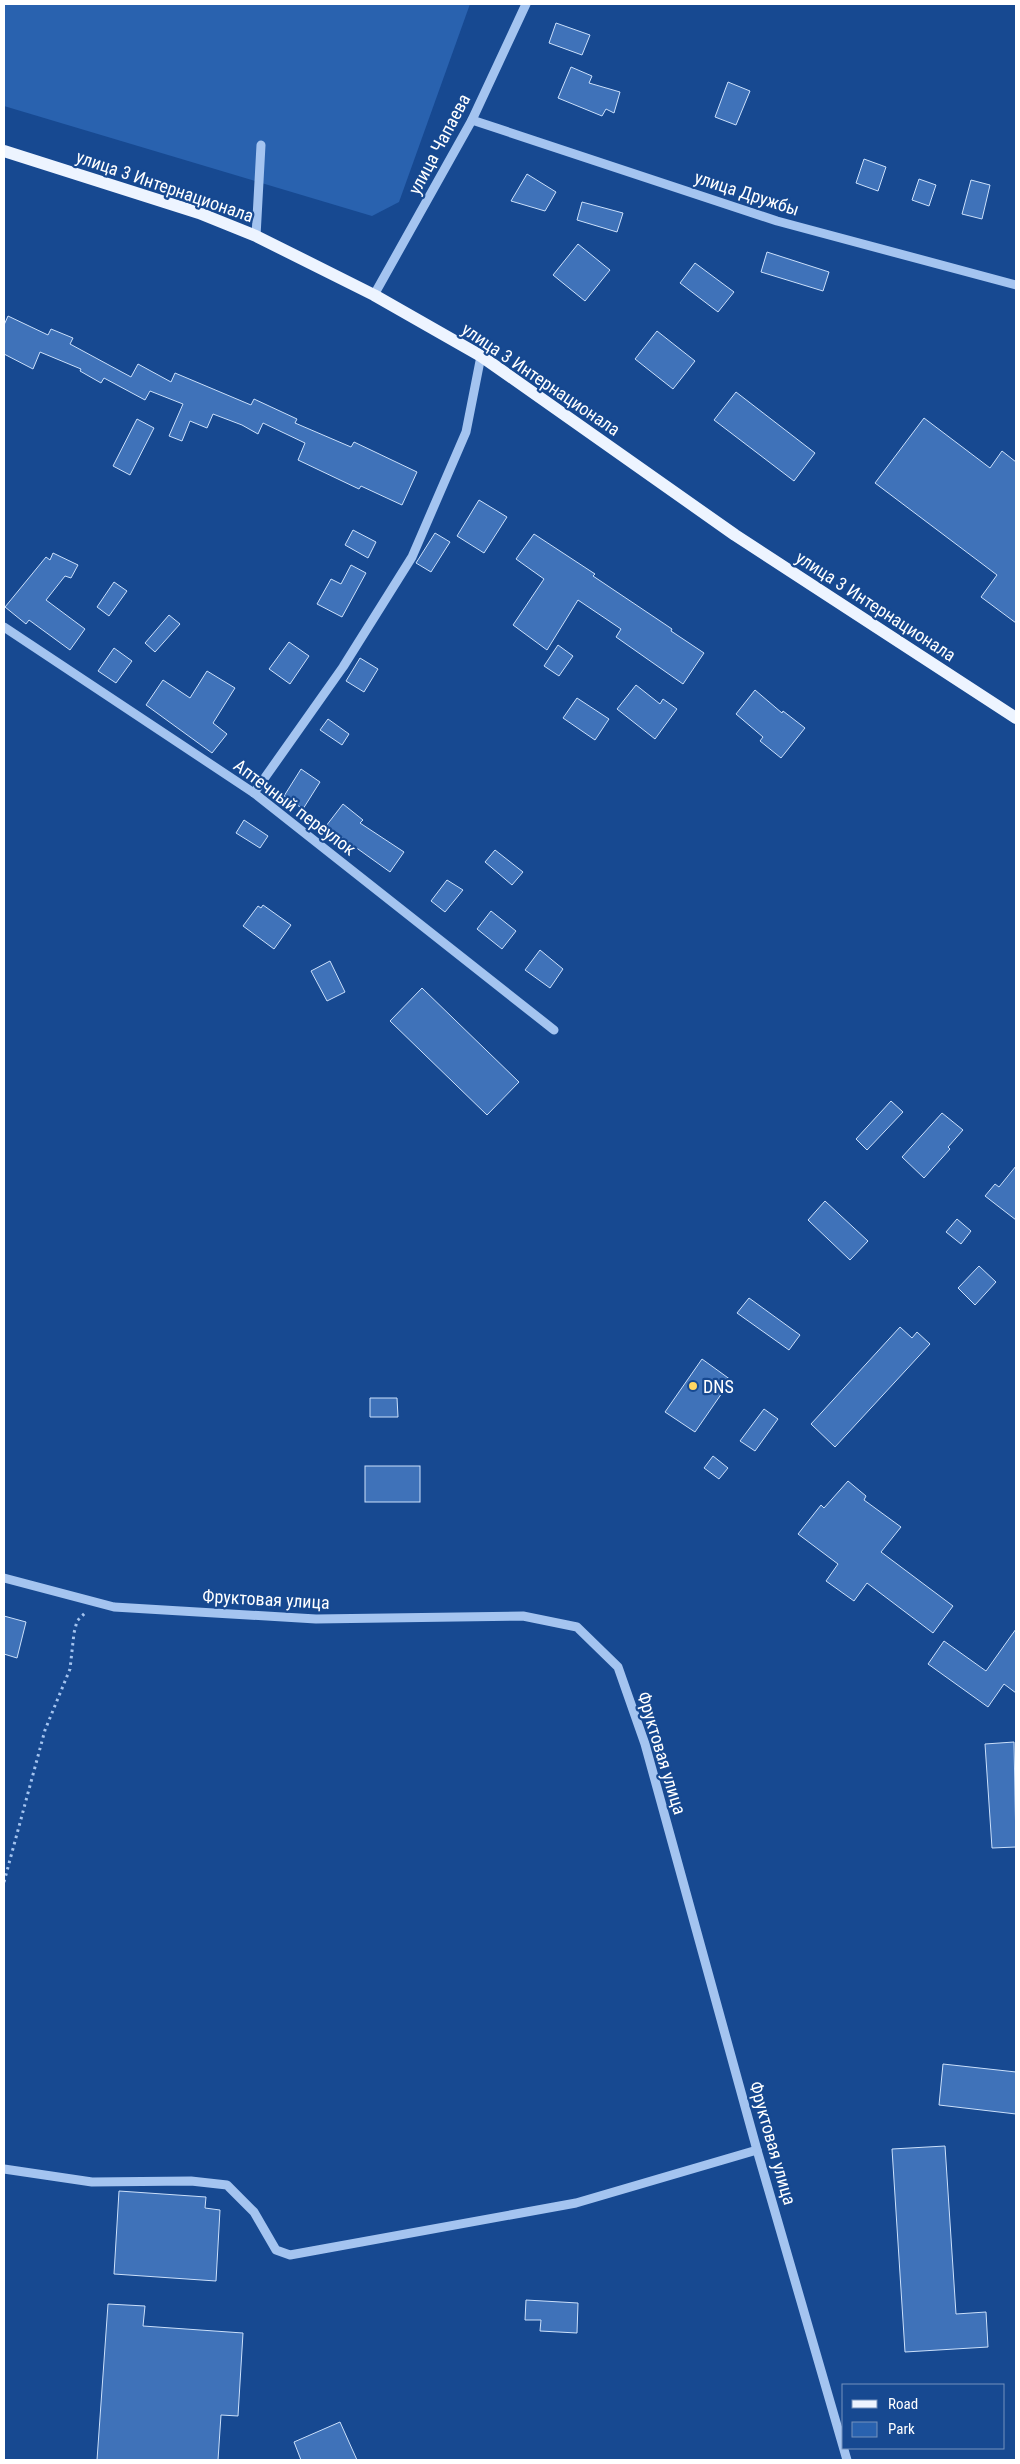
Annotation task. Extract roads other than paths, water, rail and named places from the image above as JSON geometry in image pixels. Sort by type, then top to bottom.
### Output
[{"type":"main road","name":"улица 3 Интернационала","points":[[4,151],[199,212],[256,236],[374,296],[481,356],[735,535],[1016,718]]},
{"type":"street","name":"улица Чапаева","points":[[374,296],[472,120],[526,4]]},
{"type":"street","name":"улица Дружбы","points":[[472,120],[777,221],[1016,285]]},
{"type":"street","points":[[256,236],[261,145]]},
{"type":"street","points":[[254,793],[343,667],[412,557],[466,432],[481,356]]},
{"type":"street","name":"Аптечный переулок","points":[[4,627],[254,793],[554,1030]]},
{"type":"street","name":"Фруктовая улица","points":[[4,1578],[114,1607],[316,1620],[522,1616],[577,1627],[618,1667],[642,1735],[757,2150],[842,2443]]},
{"type":"street","points":[[4,2169],[92,2182],[191,2180],[227,2185],[254,2212],[276,2250],[290,2255],[576,2203],[757,2150]]},
{"type":"place","name":"DNS","points":[[693,1386]]}]
